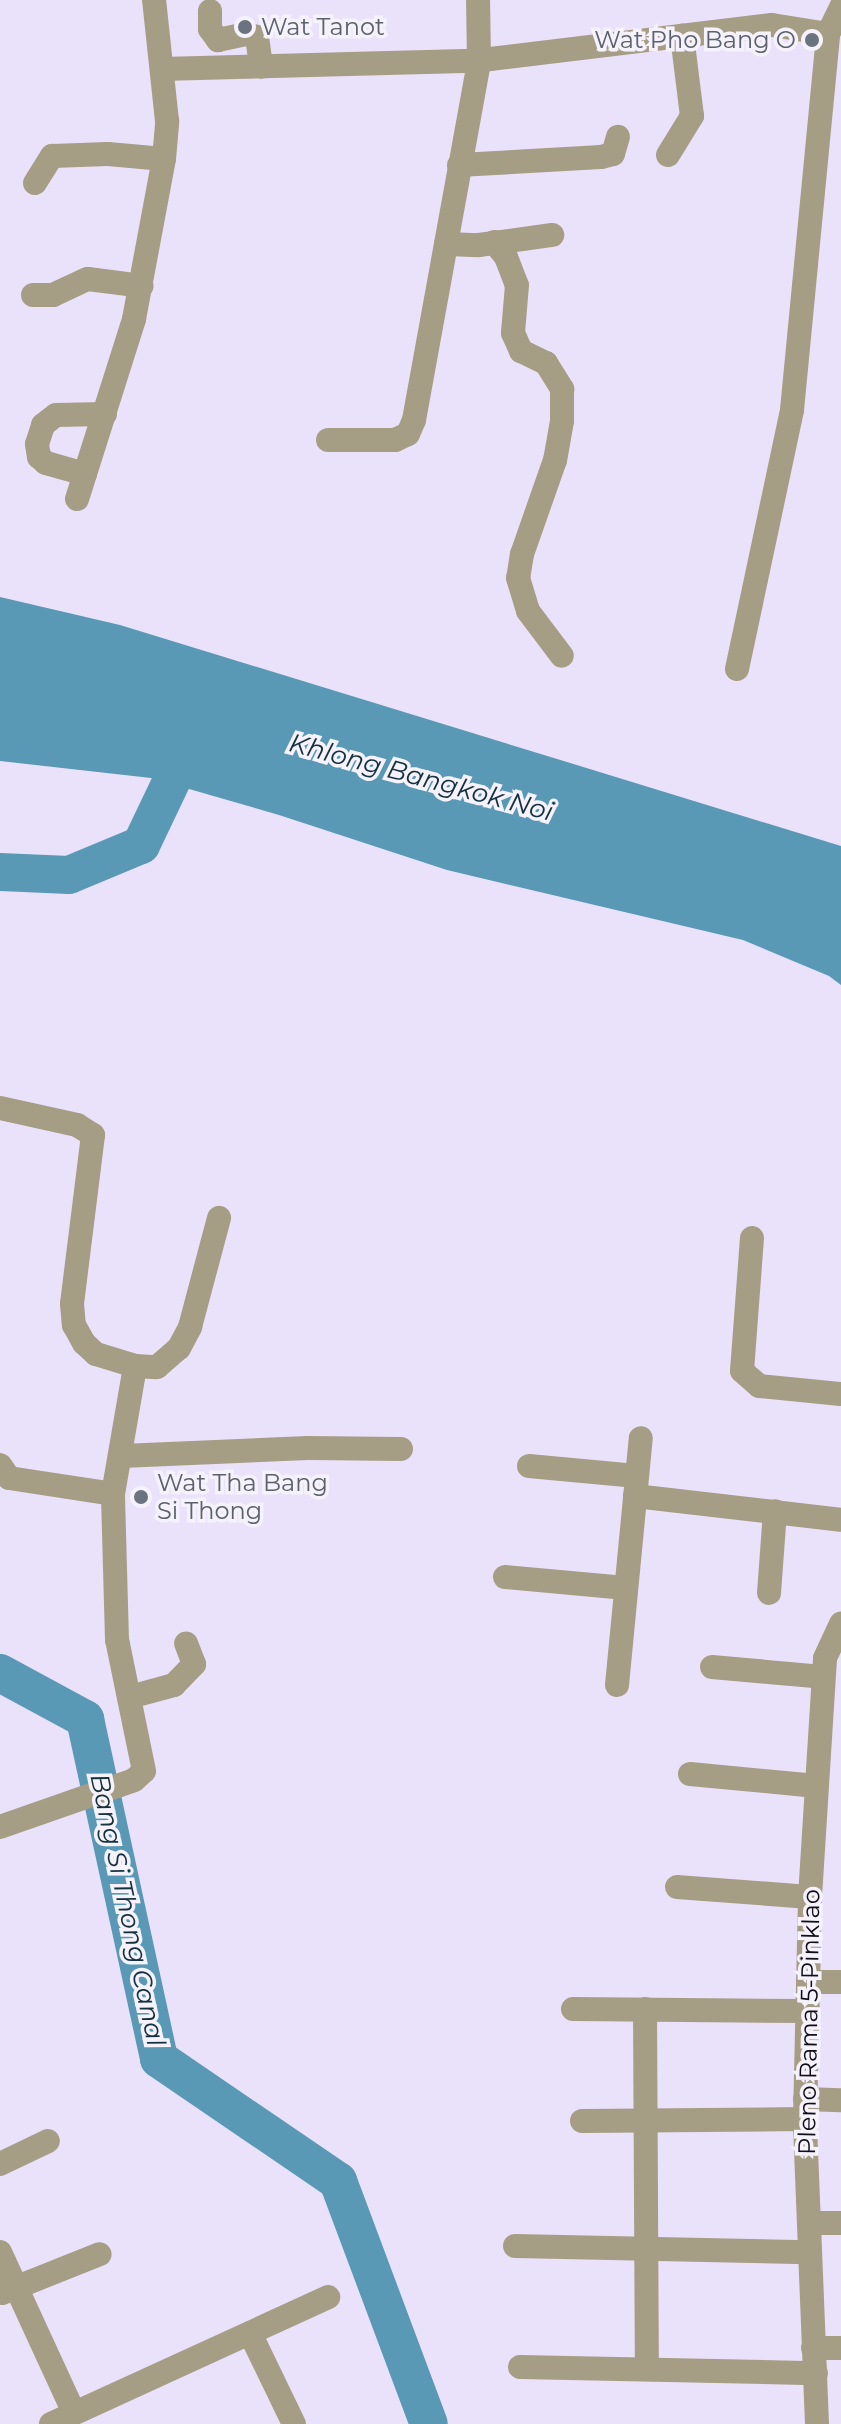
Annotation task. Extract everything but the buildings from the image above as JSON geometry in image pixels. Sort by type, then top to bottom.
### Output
[{"type":"street","points":[[77,499],[142,286],[164,159],[167,121],[154,0]]},
{"type":"street","points":[[328,440],[395,440],[408,434],[414,420],[479,61],[478,0]]},
{"type":"street","points":[[737,669],[792,410],[828,34],[841,7]]},
{"type":"street","points":[[210,11],[210,29],[218,40],[247,34],[257,37],[261,67]]},
{"type":"street","points":[[162,69],[479,61],[772,25],[828,34]]},
{"type":"street","points":[[668,155],[692,116],[682,36]]},
{"type":"street","points":[[823,109],[841,85]]},
{"type":"street","points":[[459,165],[601,157],[613,154],[618,137]]},
{"type":"street","points":[[35,183],[52,156],[108,154],[164,159]]},
{"type":"street","points":[[446,244],[552,235]]},
{"type":"street","points":[[494,242],[506,257],[517,285],[513,333],[521,351],[546,363],[562,389],[562,421],[555,460],[522,554],[518,578],[528,611],[562,656]]},
{"type":"street","points":[[33,295],[53,295],[88,279],[142,286]]},
{"type":"street","points":[[85,474],[46,463],[39,457],[37,444],[43,425],[56,415],[105,414]]},
{"type":"street","points":[[0,1108],[77,1125],[93,1135],[72,1304],[74,1325],[84,1343],[96,1354],[135,1366],[157,1367],[179,1348],[185,1338],[219,1218]]},
{"type":"street","points":[[752,1238],[742,1371],[759,1386],[841,1394]]},
{"type":"street","points":[[0,1827],[141,1776],[145,1766],[117,1640],[113,1494],[122,1456],[135,1366]]},
{"type":"street","points":[[617,1685],[641,1438]]},
{"type":"street","points":[[122,1456],[308,1448],[401,1449]]},
{"type":"street","points":[[0,1465],[9,1478],[113,1494]]},
{"type":"street","points":[[529,1466],[636,1486],[702,1503],[841,1520]]},
{"type":"street","points":[[769,1593],[775,1511]]},
{"type":"street","points":[[505,1577],[626,1588]]},
{"type":"street","name":"Pleno Rama 5-Pinklao","points":[[817,2424],[808,2252],[805,2109],[810,1897],[825,1658],[841,1624]]},
{"type":"street","points":[[130,1697],[174,1685],[181,1679],[194,1664],[186,1643]]},
{"type":"street","points":[[712,1667],[823,1677]]},
{"type":"street","points":[[690,1774],[816,1786]]},
{"type":"street","points":[[677,1887],[810,1897]]},
{"type":"street","points":[[808,1982],[841,1982]]},
{"type":"street","points":[[573,2009],[808,2011]]},
{"type":"street","points":[[645,2009],[647,2369]]},
{"type":"street","points":[[582,2121],[647,2120],[805,2109],[841,2100]]},
{"type":"street","points":[[0,2164],[48,2141]]},
{"type":"street","points":[[809,2223],[841,2223]]},
{"type":"street","points":[[515,2246],[808,2252]]},
{"type":"street","points":[[0,2252],[8,2291],[74,2413]]},
{"type":"street","points":[[8,2291],[100,2254]]},
{"type":"street","points":[[51,2424],[328,2297]]},
{"type":"street","points":[[250,2333],[294,2424]]},
{"type":"street","points":[[813,2348],[841,2348]]},
{"type":"street","points":[[520,2367],[816,2373]]},
{"type":"water","name":"Khlong Bangkok Noi","points":[[0,597],[120,625],[841,846],[841,985],[829,976],[743,940],[447,870],[279,815],[151,778],[0,761]]},
{"type":"waterway","name":"Bang Si Thong Canal","points":[[0,872],[69,875],[141,845],[193,736]]},
{"type":"waterway","name":"Bang Si Thong Canal","points":[[0,1673],[85,1719],[159,2059],[338,2181],[429,2424]]},
{"type":"place","name":"Wat Tanot","points":[[245,27]]},
{"type":"place","name":"Wat Pho Bang O","points":[[812,40]]},
{"type":"place","name":"Wat Tha Bang Si Thong","points":[[141,1497]]}]
